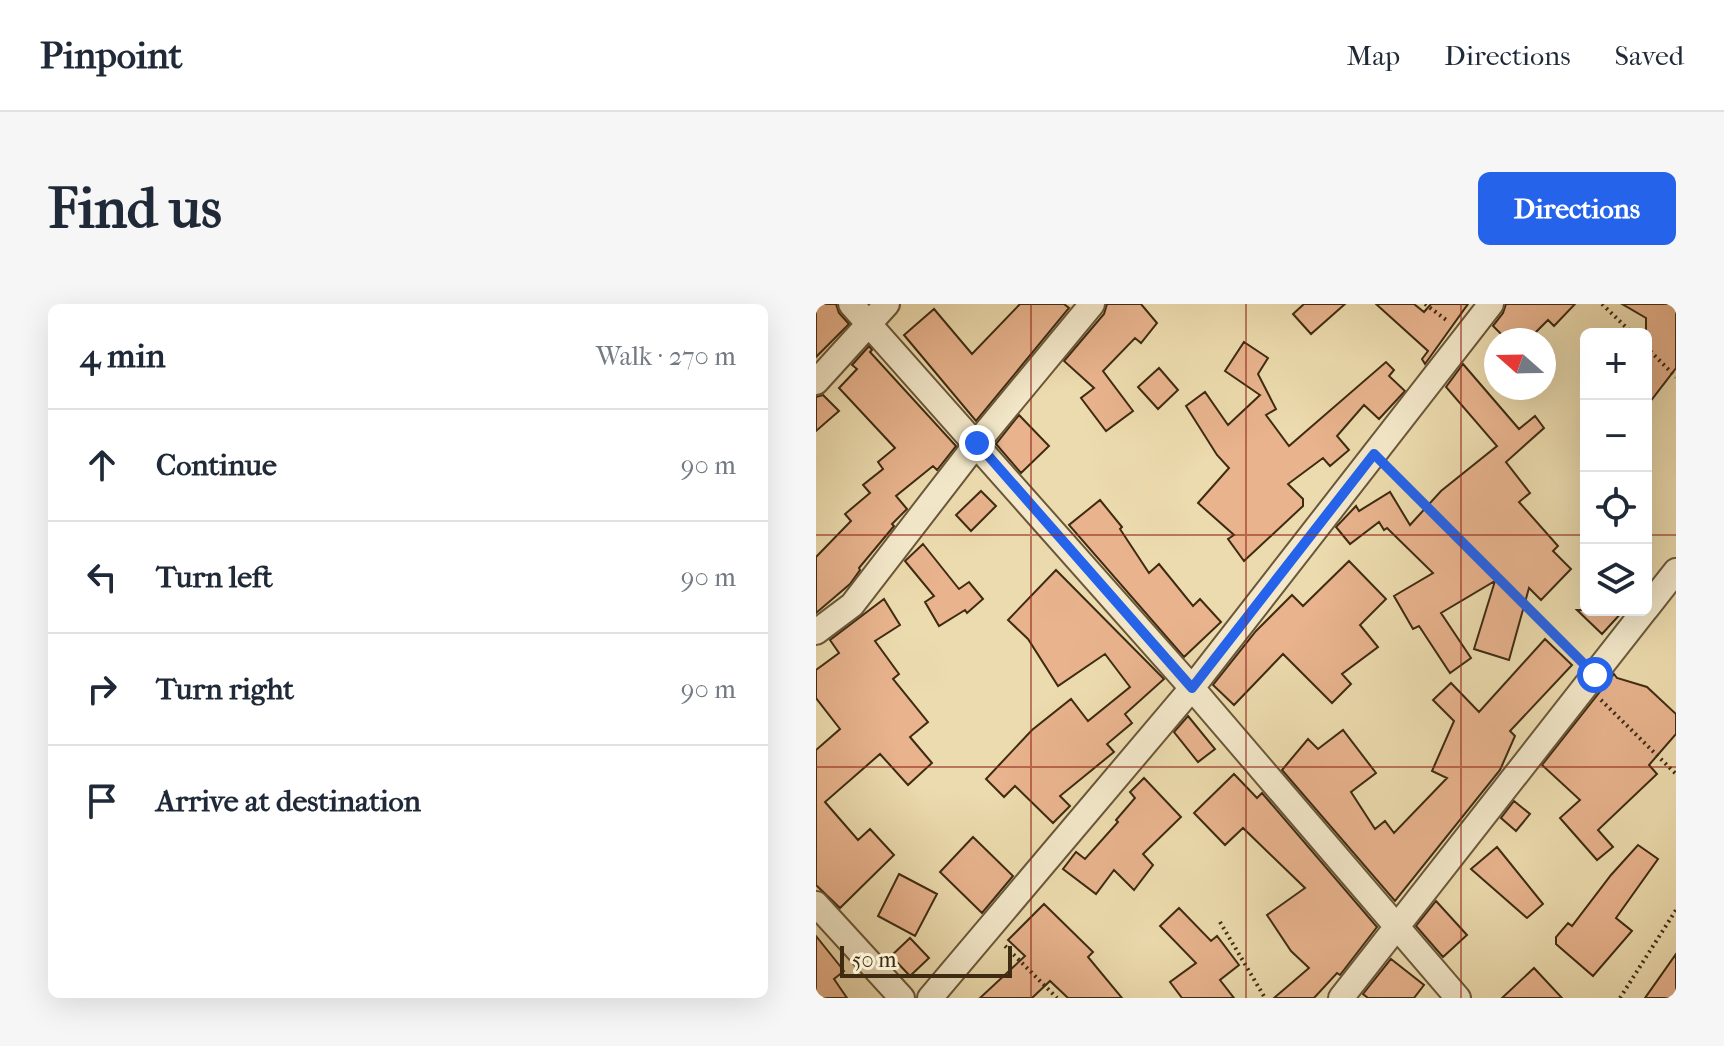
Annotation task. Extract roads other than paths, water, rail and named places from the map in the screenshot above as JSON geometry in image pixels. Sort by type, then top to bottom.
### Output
[{"type":"street","points":[[851,304],[1192,688],[1458,998]]},
{"type":"street","points":[[816,382],[887,304]]},
{"type":"street","points":[[816,632],[852,605],[977,443],[1092,304]]},
{"type":"street","points":[[930,998],[1192,688],[1491,304]]},
{"type":"street","points":[[1652,602],[1676,571]]},
{"type":"street","points":[[1341,998],[1641,616]]},
{"type":"street","points":[[816,904],[902,998]]}]
